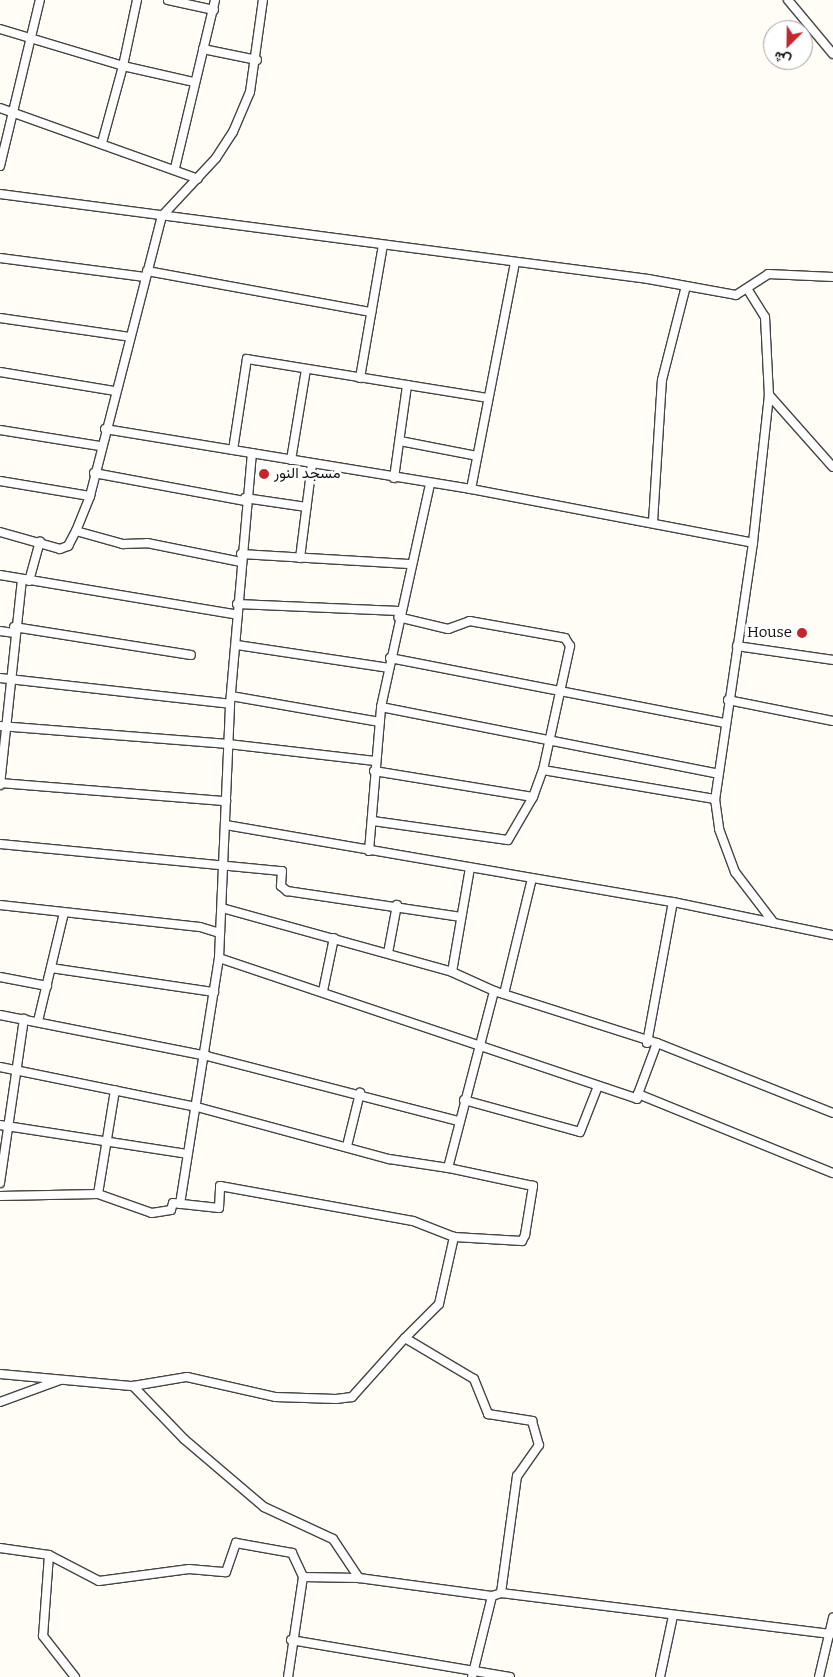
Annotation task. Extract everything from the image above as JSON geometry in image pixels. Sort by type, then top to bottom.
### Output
[{"type":"street","points":[[0,166],[2,150],[14,111],[40,0]]},
{"type":"street","points":[[102,143],[123,66],[137,0]]},
{"type":"street","points":[[168,0],[214,10]]},
{"type":"street","points":[[175,168],[215,0]]},
{"type":"street","points":[[0,532],[65,548],[76,531],[90,496],[100,446],[162,216],[198,179],[233,132],[257,60],[263,0]]},
{"type":"street","points":[[788,0],[833,54]]},
{"type":"street","points":[[0,29],[123,66],[194,82]]},
{"type":"street","points":[[204,49],[257,60]]},
{"type":"street","points":[[0,108],[14,111],[175,168],[198,179]]},
{"type":"street","points":[[0,194],[515,262],[686,286],[736,295],[748,290],[768,274],[833,277]]},
{"type":"street","points":[[360,378],[383,245]]},
{"type":"street","points":[[0,258],[146,274],[371,312]]},
{"type":"street","points":[[471,488],[515,262]]},
{"type":"street","points":[[653,522],[662,380],[686,286]]},
{"type":"street","points":[[748,290],[765,317],[769,395],[753,543],[715,773],[714,798],[719,829],[735,872],[774,923]]},
{"type":"street","points":[[0,318],[130,337]]},
{"type":"street","points":[[233,450],[247,359],[488,398]]},
{"type":"street","points":[[291,460],[306,369]]},
{"type":"street","points":[[0,372],[115,391]]},
{"type":"street","points":[[394,478],[407,385]]},
{"type":"street","points":[[769,395],[833,467]]},
{"type":"street","points":[[105,429],[430,485],[471,488],[753,543]]},
{"type":"street","points":[[0,430],[100,446]]},
{"type":"street","points":[[400,441],[477,456]]},
{"type":"street","points":[[180,1204],[187,1154],[207,1056],[219,958],[230,700],[237,645],[237,604],[245,500],[252,453]]},
{"type":"street","points":[[300,558],[312,464]]},
{"type":"street","points":[[94,473],[245,500],[306,507]]},
{"type":"street","points":[[0,482],[90,496]]},
{"type":"street","points":[[369,852],[373,821],[374,761],[381,706],[409,564],[430,485]]},
{"type":"street","points":[[76,531],[123,544],[147,543],[241,558],[300,558],[409,564]]},
{"type":"street","points":[[40,541],[25,580],[15,630],[3,726],[0,783],[226,801]]},
{"type":"street","points":[[0,575],[238,615]]},
{"type":"street","points":[[237,604],[398,614],[448,630],[470,621],[565,638],[570,646],[562,691],[543,770],[533,797],[508,840],[373,821]]},
{"type":"street","points":[[0,631],[15,630],[191,655]]},
{"type":"street","points":[[237,645],[389,668]]},
{"type":"street","points":[[737,646],[833,660]]},
{"type":"street","points":[[390,658],[723,723]]},
{"type":"street","points":[[0,678],[230,700],[380,722]]},
{"type":"street","points":[[728,700],[833,721]]},
{"type":"street","points":[[381,706],[549,743],[715,773]]},
{"type":"street","points":[[3,726],[228,744],[374,761]]},
{"type":"street","points":[[543,770],[714,798]]},
{"type":"street","points":[[374,771],[533,797]]},
{"type":"street","points":[[226,826],[369,852],[673,902],[833,935]]},
{"type":"street","points":[[0,844],[282,871],[281,886],[287,891],[397,905],[461,917]]},
{"type":"street","points":[[452,972],[470,868]]},
{"type":"street","points":[[504,994],[532,878]]},
{"type":"street","points":[[647,1043],[673,902]]},
{"type":"street","points":[[0,905],[200,927],[220,934]]},
{"type":"street","points":[[388,953],[397,905]]},
{"type":"street","points":[[222,908],[452,972],[494,991],[647,1043],[656,1044],[833,1112]]},
{"type":"street","points":[[38,1021],[64,913]]},
{"type":"street","points":[[323,991],[334,938]]},
{"type":"street","points":[[219,958],[323,991],[637,1100],[656,1044]]},
{"type":"street","points":[[51,968],[214,992]]},
{"type":"street","points":[[0,977],[46,986]]},
{"type":"street","points":[[448,1168],[458,1121],[494,991]]},
{"type":"street","points":[[0,1015],[207,1056],[360,1094],[458,1121]]},
{"type":"street","points":[[0,1183],[24,1019]]},
{"type":"street","points":[[0,1067],[197,1107],[389,1158],[448,1168],[534,1189],[522,1241],[454,1237],[413,1221],[220,1186],[218,1208],[180,1204],[152,1212],[98,1194],[0,1196]]},
{"type":"street","points":[[464,1100],[580,1132],[598,1086]]},
{"type":"street","points":[[98,1194],[114,1090]]},
{"type":"street","points":[[347,1146],[360,1094]]},
{"type":"street","points":[[638,1094],[833,1173]]},
{"type":"street","points":[[0,1125],[187,1154]]},
{"type":"street","points":[[0,1374],[133,1386],[186,1377],[274,1396],[352,1397],[405,1338],[439,1304],[454,1237]]},
{"type":"street","points":[[405,1338],[474,1380],[488,1414],[532,1421],[540,1445],[517,1476],[501,1593]]},
{"type":"street","points":[[0,1402],[62,1380]]},
{"type":"street","points":[[133,1386],[184,1439],[264,1507],[333,1539],[359,1578]]},
{"type":"street","points":[[0,1548],[49,1555],[99,1580],[189,1569],[226,1572],[236,1543],[292,1553],[303,1577],[291,1640],[288,1677]]},
{"type":"street","points":[[49,1555],[43,1636],[75,1677]]},
{"type":"street","points":[[303,1577],[359,1578],[492,1596],[501,1593],[672,1616],[830,1634]]},
{"type":"street","points":[[472,1674],[492,1596]]},
{"type":"street","points":[[660,1677],[672,1616]]},
{"type":"street","points":[[819,1677],[833,1618]]},
{"type":"street","points":[[291,1640],[472,1674],[510,1677]]},
{"type":"place","name":"مسجد النور","points":[[264,474]]},
{"type":"place","name":"House","points":[[802,633]]}]
